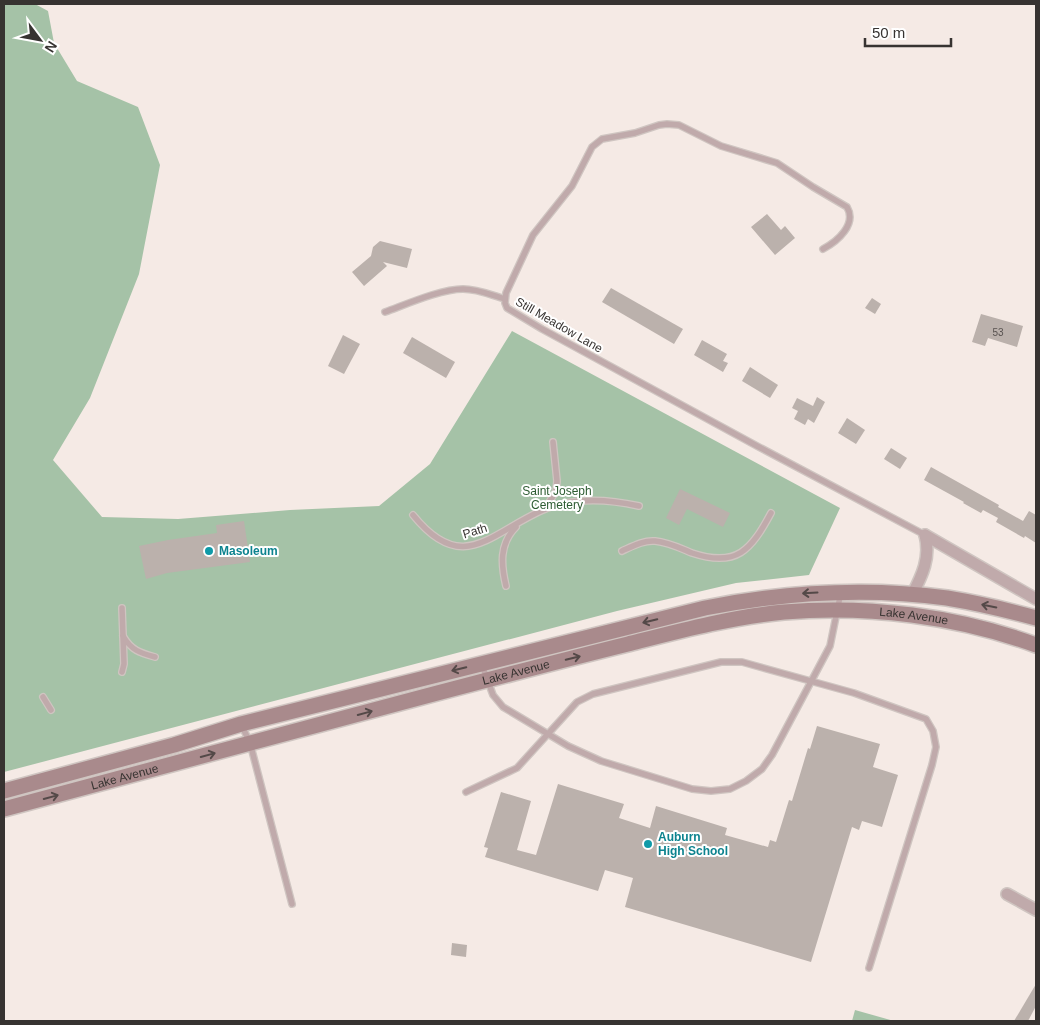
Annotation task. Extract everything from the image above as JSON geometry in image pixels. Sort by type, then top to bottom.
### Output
[{"type":"main road","name":"Lake Avenue","points":[[4,791],[174,745],[241,724],[704,608],[746,600],[784,595],[841,592],[912,595],[948,598],[1000,608],[1036,618]]},
{"type":"main road","name":"Lake Avenue","points":[[4,810],[488,680],[692,628],[739,619],[783,612],[872,611],[948,621],[997,632],[1036,645]]},
{"type":"street","name":"Lake Avenue","points":[[912,595],[927,556],[928,545],[925,535]]},
{"type":"street","points":[[925,535],[1036,599]]},
{"type":"street","points":[[1007,894],[1036,910]]},
{"type":"lane","name":"Still Meadow Lane","points":[[824,249],[839,239],[844,231],[850,217],[847,207],[813,188],[777,163],[721,146],[679,125],[659,125],[602,139],[592,147],[572,186],[533,235],[509,285],[505,299],[507,308],[542,329],[756,446],[925,535]]},
{"type":"lane","points":[[385,312],[450,290],[481,291],[505,299]]},
{"type":"lane","points":[[544,509],[556,491],[557,481],[553,442]]},
{"type":"lane","name":"Path","points":[[413,515],[428,533],[446,544],[470,546],[493,537],[544,509],[564,503],[592,500],[617,501],[639,506]]},
{"type":"lane","points":[[622,551],[641,542],[654,540],[716,559],[735,557],[752,544],[771,513]]},
{"type":"lane","name":"Path","points":[[505,544],[521,522]]},
{"type":"lane","points":[[493,537],[505,544],[502,564],[506,586]]},
{"type":"lane","points":[[482,663],[493,695],[503,707],[568,746],[602,761],[683,786],[711,791],[730,789],[746,781],[762,769],[772,755],[830,646],[841,592]]},
{"type":"lane","points":[[122,608],[124,664],[122,672]]},
{"type":"lane","points":[[122,635],[128,645],[138,652],[155,657]]},
{"type":"lane","points":[[466,792],[516,768],[577,702],[593,694],[721,662],[742,662],[854,694],[926,719],[933,731],[936,747],[932,765],[869,968]]},
{"type":"lane","points":[[43,697],[51,710]]},
{"type":"lane","points":[[241,724],[250,743],[292,904]]},
{"type":"green space","name":"Saint Joseph Cemetery","points":[[4,4],[35,4],[48,11],[54,43],[77,81],[138,107],[160,165],[139,274],[90,398],[53,460],[102,517],[178,519],[290,510],[379,506],[430,464],[512,331],[840,508],[809,575],[736,583],[617,611],[4,772]]},
{"type":"green space","points":[[855,1010],[894,1021],[852,1021]]},
{"type":"building","points":[[767,214],[781,230],[785,226],[795,238],[775,255],[751,227]]},
{"type":"building","points":[[380,241],[412,249],[407,268],[383,262],[387,266],[364,286],[352,272],[371,256],[373,247]]},
{"type":"building","points":[[611,288],[683,329],[674,344],[602,302]]},
{"type":"building","points":[[872,298],[881,304],[875,314],[865,308]]},
{"type":"building","points":[[981,314],[1023,326],[1017,347],[988,338],[985,346],[972,342]]},
{"type":"building","points":[[343,335],[360,344],[344,374],[328,366]]},
{"type":"building","points":[[412,337],[455,362],[446,378],[403,353]]},
{"type":"building","points":[[702,340],[727,354],[723,361],[728,363],[723,372],[694,355]]},
{"type":"building","points":[[750,367],[778,385],[770,398],[742,381]]},
{"type":"building","points":[[817,397],[825,402],[814,423],[808,419],[805,425],[794,419],[798,411],[792,408],[797,398],[813,406]]},
{"type":"building","points":[[847,418],[865,430],[856,444],[838,433]]},
{"type":"building","points":[[891,448],[907,458],[900,469],[884,459]]},
{"type":"building","points":[[931,467],[999,505],[998,507],[1023,521],[1029,511],[1036,515],[1036,543],[996,522],[998,518],[983,510],[981,513],[924,480]]},
{"type":"building","points":[[680,489],[730,513],[723,527],[687,509],[679,525],[666,518]]},
{"type":"building","name":"Masoleum","points":[[244,521],[250,562],[167,573],[146,579],[139,546],[217,533],[216,525]]},
{"type":"building","name":"Auburn High School","points":[[817,726],[880,744],[873,767],[898,775],[882,827],[862,821],[859,830],[852,827],[811,962],[625,907],[633,878],[605,870],[598,891],[485,857],[488,848],[484,847],[501,792],[531,801],[517,850],[536,855],[558,784],[624,804],[619,818],[650,828],[656,806],[727,828],[725,835],[768,847],[770,840],[776,842],[789,800],[792,801],[808,748],[810,749]]},
{"type":"building","points":[[452,943],[467,945],[466,957],[451,955]]},
{"type":"building","points":[[1036,984],[1036,1006],[1028,1021],[1014,1021]]},
{"type":"place","name":"Masoleum","points":[[209,551]]},
{"type":"place","name":"Auburn High School","points":[[648,844]]}]
